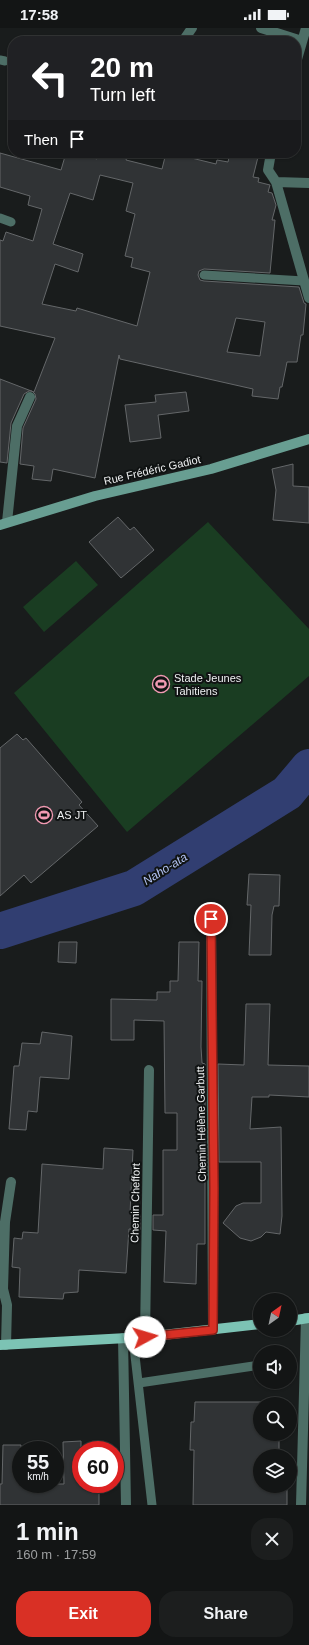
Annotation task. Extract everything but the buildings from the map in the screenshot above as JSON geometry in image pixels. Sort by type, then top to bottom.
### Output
[{"type":"main road","name":"Rue Frédéric Gadiot","points":[[3,523],[95,496],[211,469],[309,439]]},
{"type":"main road","points":[[297,1320],[307,1318]]},
{"type":"main road","points":[[3,1345],[133,1338],[253,1325]]},
{"type":"street","points":[[261,28],[286,36]]},
{"type":"street","points":[[301,45],[306,28]]},
{"type":"street","points":[[270,158],[268,170],[276,182],[309,298]]},
{"type":"street","points":[[276,182],[309,183]]},
{"type":"street","points":[[3,523],[17,426],[30,397]]},
{"type":"street","name":"Chemin Hélène Garbutt","points":[[211,919],[214,1188],[213,1330]]},
{"type":"street","name":"Chemin Cheffort","points":[[145,1337],[149,1070]]},
{"type":"street","points":[[3,1345],[7,1305],[3,1289],[6,1222],[11,1182]]},
{"type":"street","points":[[301,1505],[307,1318]]},
{"type":"street","points":[[123,1338],[126,1505]]},
{"type":"lane","points":[[0,218],[11,222]]},
{"type":"lane","points":[[204,275],[304,281]]},
{"type":"lane","points":[[133,1338],[152,1505]]},
{"type":"lane","points":[[139,1383],[253,1366]]},
{"type":"green space","name":"Stade Jeunes Tahitiens","points":[[208,522],[309,629],[309,676],[127,832],[14,693]]},
{"type":"green space","points":[[76,561],[98,585],[44,632],[23,607]]},
{"type":"waterway","name":"Naho-ata","points":[[0,931],[134,888],[287,793],[309,767]]},
{"type":"place","name":"Stade Jeunes Tahitiens","points":[[161,684]]},
{"type":"place","name":"AS JT","points":[[44,815]]},
{"type":"route","points":[[145,1337],[213,1330],[214,1188],[211,919]]}]
